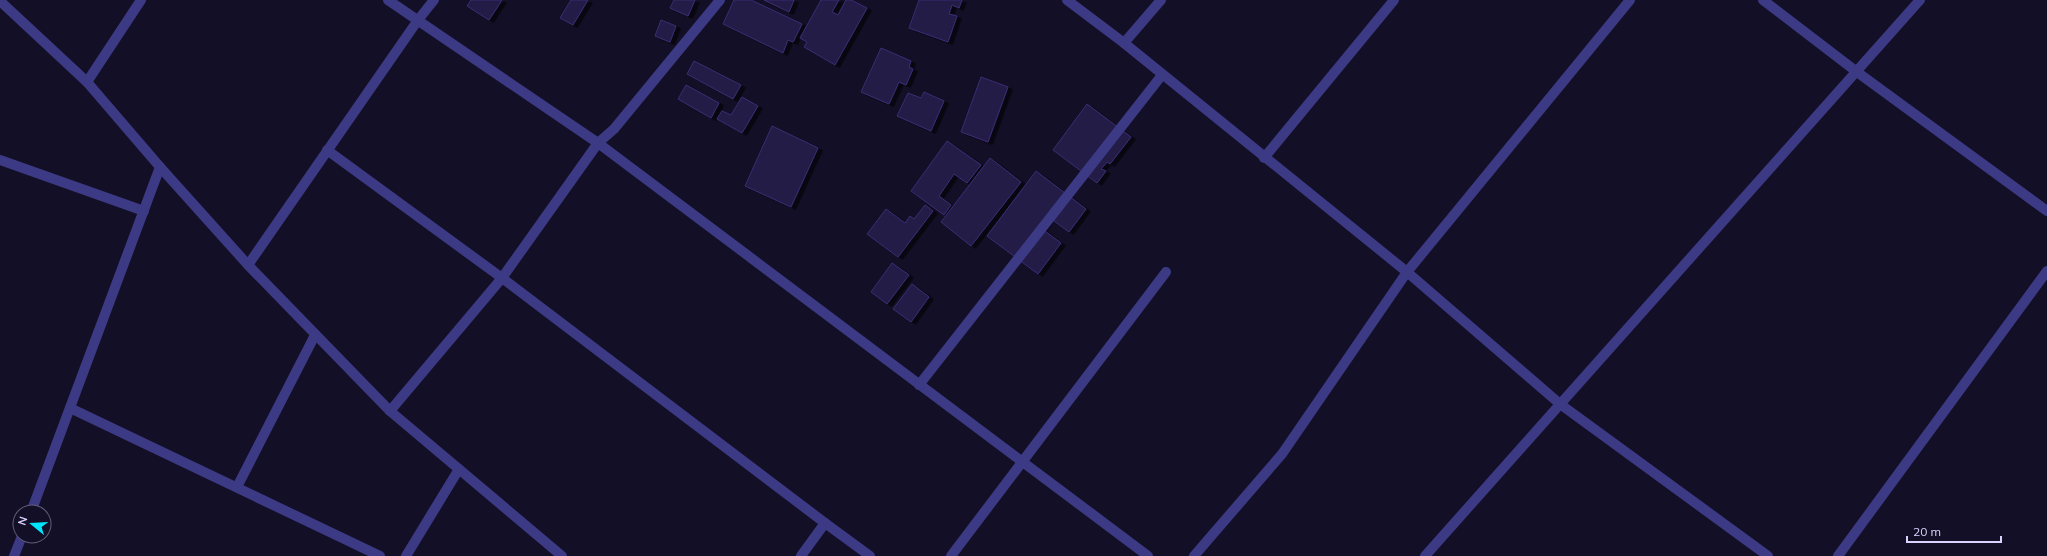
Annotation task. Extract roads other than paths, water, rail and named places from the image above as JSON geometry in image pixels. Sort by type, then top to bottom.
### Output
[{"type":"street","points":[[88,82],[141,0]]},
{"type":"street","points":[[388,0],[598,143],[1148,556]]},
{"type":"street","points":[[248,265],[418,20],[434,0]]},
{"type":"street","points":[[390,411],[502,278],[598,143],[614,129],[720,0]]},
{"type":"street","points":[[1067,0],[1124,43],[1264,158],[1407,272],[1560,404],[1768,556]]},
{"type":"street","points":[[1124,43],[1161,0]]},
{"type":"street","points":[[1264,158],[1394,0]]},
{"type":"street","points":[[1194,556],[1282,454],[1407,272],[1630,0]]},
{"type":"street","points":[[1763,0],[1857,72],[2047,211]]},
{"type":"street","points":[[1425,556],[1920,0]]},
{"type":"street","points":[[0,1],[88,82],[160,167],[248,265],[390,411],[562,556]]},
{"type":"street","points":[[919,385],[1162,74]]},
{"type":"street","points":[[327,150],[502,278],[870,556]]},
{"type":"street","points":[[0,160],[144,211]]},
{"type":"street","points":[[34,504],[160,167]]},
{"type":"street","points":[[1838,556],[2047,271]]},
{"type":"street","points":[[951,556],[1166,272]]},
{"type":"street","points":[[237,487],[315,335]]},
{"type":"street","points":[[70,408],[380,556]]},
{"type":"street","points":[[406,556],[459,469]]},
{"type":"street","points":[[801,556],[825,523]]},
{"type":"street","points":[[14,556],[19,544]]}]
